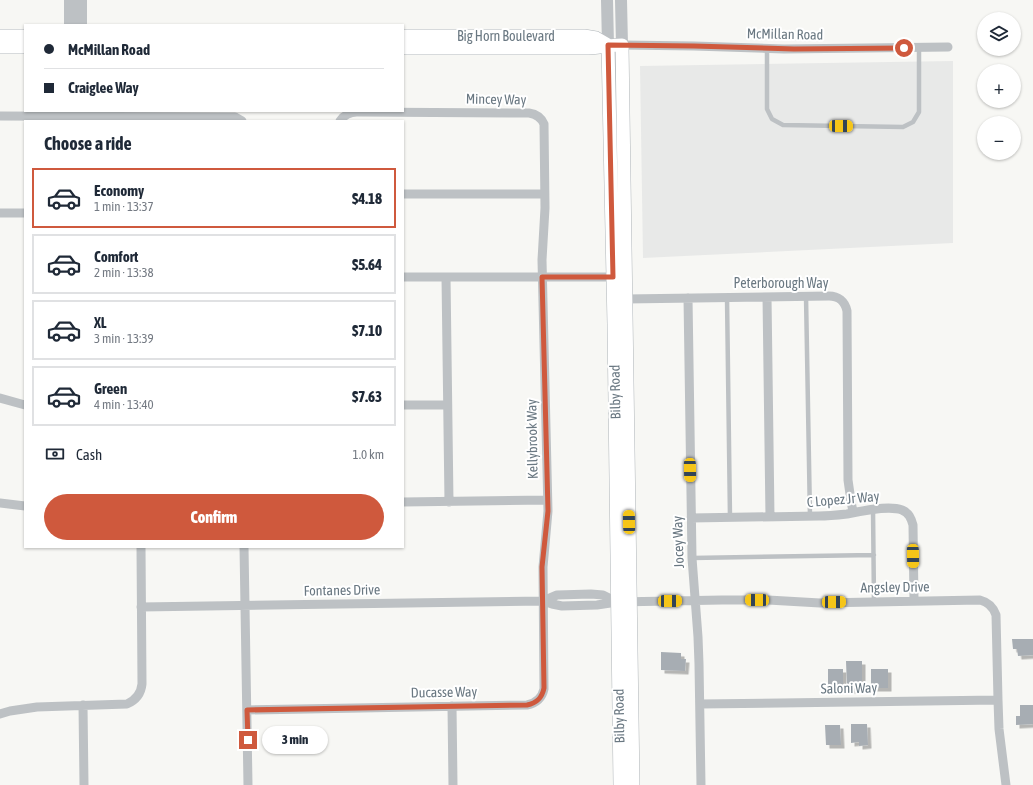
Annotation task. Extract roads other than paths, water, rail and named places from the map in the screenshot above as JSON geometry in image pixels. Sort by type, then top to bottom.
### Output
[{"type":"main road","points":[[0,36],[24,36]]},
{"type":"main road","name":"Big Horn Boulevard","points":[[404,36],[584,36],[596,38],[608,45]]},
{"type":"main road","name":"Bilby Road","points":[[608,45],[613,277],[620,785]]},
{"type":"main road","name":"Big Horn Boulevard","points":[[404,48],[585,48],[622,45]]},
{"type":"main road","name":"Bilby Road","points":[[622,45],[633,785]]},
{"type":"main road","points":[[0,47],[24,48]]},
{"type":"street","points":[[70,0],[70,24]]},
{"type":"street","points":[[81,0],[81,24]]},
{"type":"street","name":"Bilby Road","points":[[607,0],[608,45]]},
{"type":"street","name":"Bilby Road","points":[[621,0],[622,45]]},
{"type":"street","name":"McMillan Road","points":[[622,45],[767,49],[948,47]]},
{"type":"street","name":"Mincey Way","points":[[341,120],[349,113],[357,112],[533,114],[541,118],[545,128],[545,208],[542,244],[542,277]]},
{"type":"street","points":[[0,116],[231,116],[240,120]]},
{"type":"street","points":[[404,194],[544,194]]},
{"type":"street","points":[[0,213],[24,213]]},
{"type":"street","points":[[404,277],[613,277]]},
{"type":"street","points":[[446,277],[449,502]]},
{"type":"street","name":"Kellybrook Way","points":[[542,277],[547,500],[547,526],[543,556],[543,601]]},
{"type":"street","name":"Peterborough Way","points":[[626,299],[829,296],[838,298],[844,303],[847,311],[848,480],[850,501],[854,512]]},
{"type":"street","points":[[767,297],[770,517]]},
{"type":"street","name":"Jocey Way","points":[[688,298],[692,558],[698,637],[701,785]]},
{"type":"street","points":[[0,398],[24,405]]},
{"type":"street","points":[[404,405],[447,405]]},
{"type":"street","points":[[404,502],[547,500]]},
{"type":"street","points":[[0,502],[24,506]]},
{"type":"street","name":"C Lopez Jr Way","points":[[691,518],[828,516],[873,509],[900,509],[907,513],[912,520],[914,601]]},
{"type":"street","points":[[0,714],[24,708],[127,704],[132,702],[138,696],[142,688],[140,548]]},
{"type":"street","points":[[244,548],[248,785]]},
{"type":"street","name":"Angsley Drive","points":[[617,602],[695,600],[820,603],[980,600],[987,602],[995,611],[996,618],[998,700],[1001,747],[1006,785]]},
{"type":"street","name":"Fontanes Drive","points":[[141,607],[543,601],[562,606],[604,605],[617,602]]},
{"type":"street","name":"Ducasse Way","points":[[247,710],[531,704],[541,697],[544,688],[543,601]]},
{"type":"street","name":"Saloni Way","points":[[700,704],[998,700]]},
{"type":"street","points":[[82,705],[84,785]]},
{"type":"street","points":[[452,706],[453,785]]},
{"type":"lane","points":[[767,49],[767,109],[772,119],[783,125],[903,127],[913,122],[919,112],[919,48]]},
{"type":"lane","points":[[806,296],[810,516]]},
{"type":"lane","points":[[727,297],[730,518]]},
{"type":"lane","points":[[873,509],[874,602]]},
{"type":"lane","points":[[692,558],[874,555]]}]
